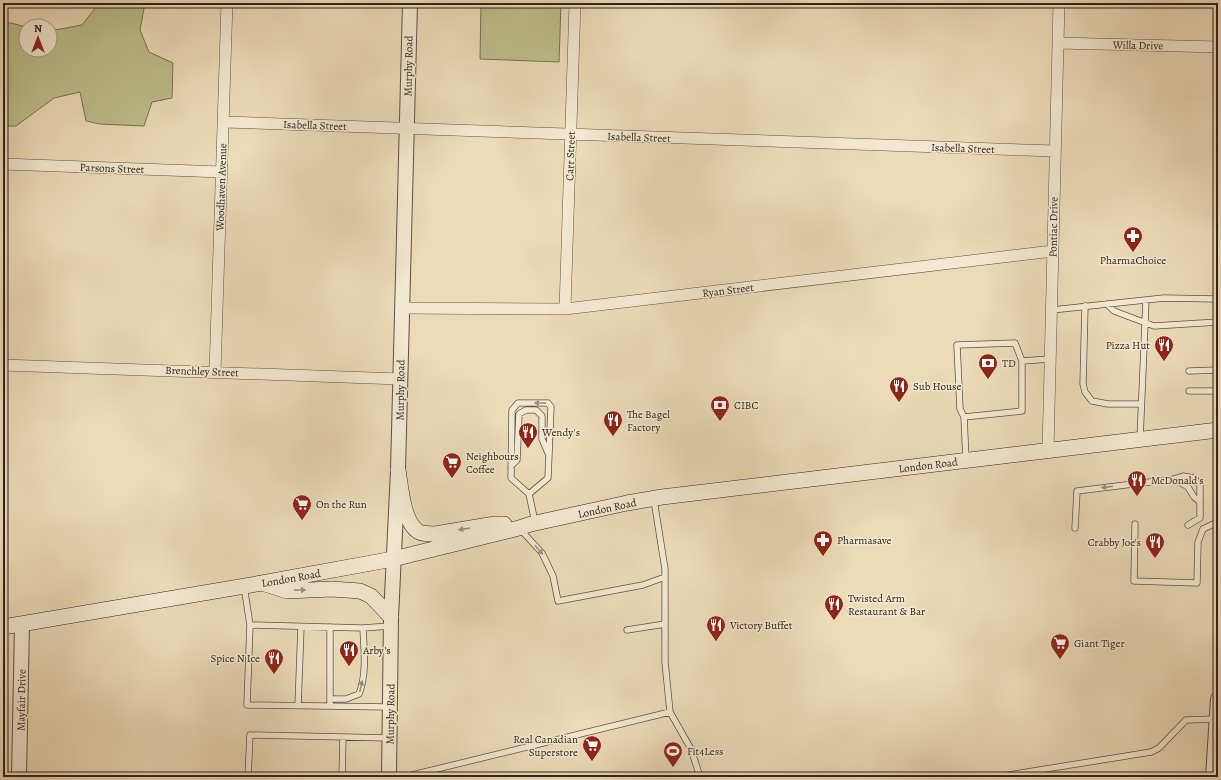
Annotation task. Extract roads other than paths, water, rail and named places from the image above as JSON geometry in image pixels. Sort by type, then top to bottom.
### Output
[{"type":"main road","name":"London Road","points":[[3,627],[393,559],[528,525],[654,498],[1218,430]]},
{"type":"main road","points":[[398,470],[408,518],[414,528],[422,533],[435,534],[495,524],[528,525]]},
{"type":"main road","points":[[262,583],[287,591],[332,589],[360,591],[371,596],[391,622]]},
{"type":"street","name":"Woodhaven Avenue","points":[[216,372],[227,3]]},
{"type":"street","name":"Murphy Road","points":[[389,777],[391,622],[398,470],[410,3]]},
{"type":"street","name":"Carr Street","points":[[565,310],[575,3]]},
{"type":"street","name":"Pontiac Drive","points":[[1048,450],[1059,3]]},
{"type":"street","name":"Willa Drive","points":[[1058,43],[1218,47]]},
{"type":"street","name":"Isabella Street","points":[[224,122],[1055,151]]},
{"type":"street","name":"Parsons Street","points":[[3,164],[222,172]]},
{"type":"street","name":"Ryan Street","points":[[402,308],[565,310],[1053,251]]},
{"type":"street","name":"Brenchley Street","points":[[3,365],[400,379]]},
{"type":"street","name":"Mayfair Drive","points":[[19,777],[22,624]]},
{"type":"street","points":[[1213,777],[1218,700]]},
{"type":"lane","points":[[1052,310],[1164,298],[1218,299]]},
{"type":"lane","points":[[1140,439],[1146,300]]},
{"type":"lane","points":[[1107,304],[1114,310],[1154,326],[1218,322]]},
{"type":"lane","points":[[1085,306],[1083,384],[1085,392],[1092,401],[1108,404],[1141,404]]},
{"type":"lane","points":[[964,416],[1022,411],[1022,361],[1015,342],[957,345],[960,409],[964,416],[966,460]]},
{"type":"lane","points":[[1022,361],[1050,359]]},
{"type":"lane","points":[[1189,370],[1218,370]]},
{"type":"lane","points":[[1189,391],[1218,391]]},
{"type":"lane","points":[[529,494],[511,478],[512,410],[518,402],[548,403],[552,407],[548,478],[529,494],[528,525],[553,576],[558,601],[642,585],[665,577]]},
{"type":"lane","points":[[511,466],[517,460],[519,414],[526,410],[536,410],[542,416],[542,439],[549,455]]},
{"type":"lane","points":[[1075,528],[1077,491],[1174,479],[1183,476],[1193,478],[1200,485],[1200,518],[1188,525]]},
{"type":"lane","points":[[1174,479],[1188,487],[1194,497],[1200,502]]},
{"type":"lane","points":[[654,498],[665,577],[666,662],[670,712],[691,749],[700,777]]},
{"type":"lane","points":[[1135,524],[1134,581],[1197,583],[1198,542],[1203,529],[1218,522]]},
{"type":"lane","points":[[244,586],[250,625],[247,705],[391,707]]},
{"type":"lane","points":[[250,625],[363,628],[391,622]]},
{"type":"lane","points":[[627,630],[665,624]]},
{"type":"lane","points":[[298,706],[301,627]]},
{"type":"lane","points":[[330,627],[330,706]]},
{"type":"lane","points":[[330,699],[346,699],[359,694],[362,687],[364,665],[363,628]]},
{"type":"lane","points":[[404,777],[670,712]]},
{"type":"lane","points":[[996,777],[1151,752],[1159,748],[1186,720],[1217,719]]},
{"type":"lane","points":[[248,777],[250,735],[390,738]]},
{"type":"lane","points":[[342,777],[343,737]]},
{"type":"place","name":"PharmaChoice","points":[[1133,253]]},
{"type":"place","name":"Pizza Hut","points":[[1164,362]]},
{"type":"place","name":"TD","points":[[988,380]]},
{"type":"place","name":"Sub House","points":[[899,403]]},
{"type":"place","name":"CIBC","points":[[720,422]]},
{"type":"place","name":"The Bagel Factory","points":[[613,437]]},
{"type":"place","name":"Wendy's","points":[[528,449]]},
{"type":"place","name":"Neighbours Coffee","points":[[452,479]]},
{"type":"place","name":"McDonald's","points":[[1137,497]]},
{"type":"place","name":"On the Run","points":[[302,521]]},
{"type":"place","name":"Pharmasave","points":[[823,557]]},
{"type":"place","name":"Crabby Joe's","points":[[1155,559]]},
{"type":"place","name":"Twisted Arm Restaurant & Bar","points":[[834,621]]},
{"type":"place","name":"Victory Buffet","points":[[716,642]]},
{"type":"place","name":"Giant Tiger","points":[[1060,660]]},
{"type":"place","name":"Arby's","points":[[349,667]]},
{"type":"place","name":"Spice N Ice","points":[[274,675]]},
{"type":"place","name":"Real Canadian Superstore","points":[[592,762]]},
{"type":"place","name":"Fit4Less","points":[[673,768]]}]
